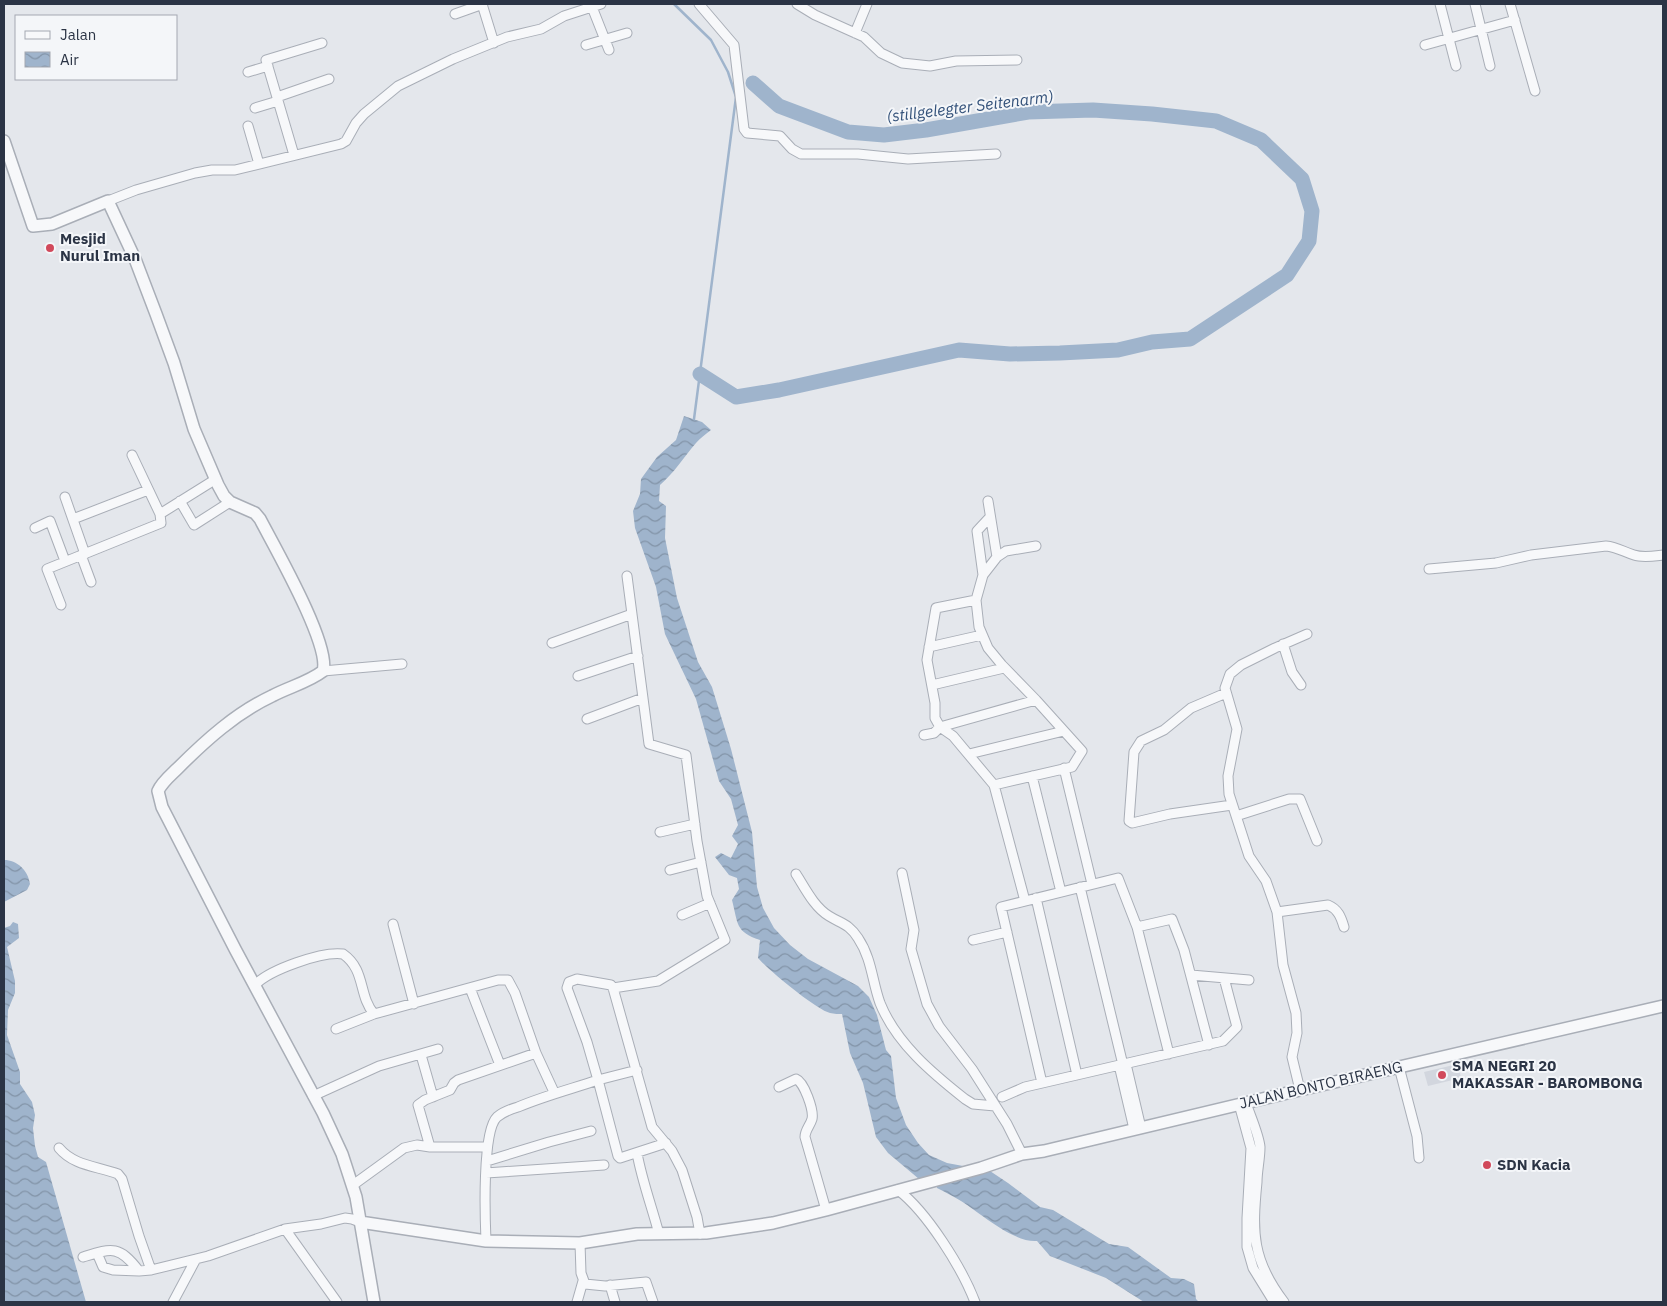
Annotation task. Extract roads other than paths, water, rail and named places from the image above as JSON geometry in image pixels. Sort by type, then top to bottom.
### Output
[{"type":"street","points":[[455,14],[482,4],[494,43]]},
{"type":"street","points":[[699,4],[734,45],[744,129],[747,133],[780,136],[795,152],[801,154],[858,154],[908,159],[996,154]]},
{"type":"street","points":[[797,4],[815,15],[855,33],[890,58],[913,65],[930,66],[956,61],[1017,60]]},
{"type":"street","points":[[855,33],[867,4]]},
{"type":"street","points":[[1440,4],[1456,66]]},
{"type":"street","points":[[1475,4],[1490,66]]},
{"type":"street","points":[[1510,4],[1535,91]]},
{"type":"street","points":[[4,141],[33,226],[52,224],[144,188],[195,173],[212,170],[235,170],[344,143],[364,114],[398,86],[453,59],[521,33],[541,29],[564,16],[596,5],[609,50]]},
{"type":"street","points":[[1425,45],[1515,20]]},
{"type":"street","points":[[586,45],[627,33]]},
{"type":"street","points":[[294,155],[266,60],[322,43]]},
{"type":"street","points":[[248,72],[268,66]]},
{"type":"street","points":[[255,108],[329,79]]},
{"type":"street","points":[[248,126],[259,164]]},
{"type":"street","points":[[108,201],[145,287],[174,363],[194,429],[216,479],[224,496],[230,502],[255,513],[260,519],[315,629],[324,659],[323,671]]},
{"type":"street","points":[[61,605],[47,569],[161,523],[160,514],[132,455]]},
{"type":"street","points":[[160,514],[216,479]]},
{"type":"street","points":[[72,519],[148,490]]},
{"type":"street","points":[[65,497],[91,582]]},
{"type":"street","points":[[180,501],[194,525],[230,502]]},
{"type":"street","points":[[988,501],[997,557]]},
{"type":"street","points":[[983,575],[977,531],[990,517]]},
{"type":"street","points":[[35,528],[50,521],[65,561]]},
{"type":"street","points":[[994,785],[1072,767],[1082,752],[1036,700],[1004,668],[988,648],[979,627],[976,600],[983,575],[997,557],[1006,551],[1036,546]]},
{"type":"street","points":[[1429,569],[1496,563],[1531,555],[1606,546],[1618,548],[1635,555],[1650,557],[1663,555]]},
{"type":"street","points":[[613,988],[658,982],[725,940],[710,903],[701,862],[686,755],[649,744],[627,576]]},
{"type":"street","points":[[976,600],[936,608],[927,660],[932,685],[935,718],[940,727],[953,736],[994,785],[1025,901]]},
{"type":"street","points":[[552,643],[632,614]]},
{"type":"street","points":[[1300,1090],[1292,1057],[1297,1032],[1296,1013],[1283,965],[1277,912],[1266,882],[1249,856],[1229,794],[1228,776],[1237,729],[1226,693],[1226,682],[1236,669],[1283,644],[1307,634]]},
{"type":"street","points":[[929,647],[982,635]]},
{"type":"street","points":[[1283,644],[1292,672],[1302,685]]},
{"type":"street","points":[[578,676],[638,656]]},
{"type":"street","points":[[374,1302],[353,1185],[332,1131],[214,910],[162,806],[158,791],[162,784],[186,760],[233,720],[272,696],[323,671],[402,664]]},
{"type":"street","points":[[932,685],[1004,668]]},
{"type":"street","points":[[1226,693],[1192,708],[1164,730],[1138,744],[1134,752],[1129,821],[1132,823],[1170,814],[1232,805]]},
{"type":"street","points":[[587,719],[643,698]]},
{"type":"street","points":[[924,735],[934,733],[940,727],[1036,700]]},
{"type":"street","points":[[969,754],[1064,731]]},
{"type":"street","points":[[1064,768],[1092,884]]},
{"type":"street","points":[[1032,776],[1061,892]]},
{"type":"street","points":[[1236,816],[1290,799],[1300,799],[1317,841]]},
{"type":"street","points":[[660,832],[695,824]]},
{"type":"street","points":[[670,870],[701,862]]},
{"type":"street","points":[[902,873],[914,930],[911,949],[927,1004],[939,1026],[972,1069],[1007,1124],[1022,1154]]},
{"type":"street","points":[[796,874],[821,909],[828,916],[848,925],[859,939],[870,961],[880,1001],[889,1021],[902,1041],[965,1099],[973,1104],[995,1106]]},
{"type":"street","points":[[1042,1083],[1001,907],[1118,878],[1137,928],[1169,1054]]},
{"type":"street","points":[[1080,887],[1138,1129]]},
{"type":"street","points":[[1036,898],[1077,1075]]},
{"type":"street","points":[[682,915],[710,903]]},
{"type":"street","points":[[1277,912],[1328,905],[1337,911],[1344,927]]},
{"type":"street","points":[[1137,928],[1172,919],[1184,950],[1209,1045]]},
{"type":"street","points":[[393,924],[414,1004]]},
{"type":"street","points":[[972,940],[1007,932]]},
{"type":"street","points":[[255,985],[263,977],[286,967],[337,953],[343,954],[348,957],[358,970],[369,1007],[374,1014]]},
{"type":"street","points":[[1191,975],[1249,980]]},
{"type":"street","points":[[1002,1097],[1025,1087],[1223,1041],[1237,1027],[1224,978]]},
{"type":"street","points":[[666,1143],[620,1158],[618,1156],[587,1042],[567,986],[569,982],[577,979],[610,985],[613,988],[652,1127],[666,1143],[672,1151],[682,1170],[697,1217],[700,1234]]},
{"type":"street","points":[[336,1029],[374,1014],[498,980],[508,980],[536,1053],[554,1092]]},
{"type":"street","points":[[470,988],[500,1065]]},
{"type":"street","name":"JALAN BONTO BIRAENG","points":[[360,1222],[486,1241],[580,1243],[637,1234],[700,1234],[773,1223],[981,1168],[1022,1154],[1044,1151],[1663,1006]]},
{"type":"street","points":[[313,1096],[379,1066],[438,1049]]},
{"type":"street","points":[[430,1147],[418,1105],[422,1101],[450,1090],[458,1080],[536,1053]]},
{"type":"street","points":[[421,1055],[433,1097]]},
{"type":"street","points":[[1399,1067],[1417,1136],[1419,1158]]},
{"type":"street","points":[[486,1241],[484,1209],[488,1147],[492,1125],[498,1116],[554,1092],[570,1090],[598,1080],[637,1070]]},
{"type":"street","points":[[778,1087],[796,1079],[801,1081],[804,1086],[812,1114],[811,1121],[804,1134],[826,1210]]},
{"type":"street","points":[[1242,1104],[1251,1148],[1248,1177],[1247,1247],[1254,1268],[1274,1302]]},
{"type":"street","points":[[1242,1104],[1260,1146],[1254,1206],[1254,1234],[1259,1258],[1272,1286],[1284,1302]]},
{"type":"street","points":[[487,1161],[591,1131]]},
{"type":"street","points":[[353,1185],[404,1148],[417,1145],[430,1147],[488,1147]]},
{"type":"street","points":[[59,1148],[70,1159],[118,1174],[122,1179],[138,1236],[151,1270]]},
{"type":"street","points":[[637,1153],[641,1176],[654,1212],[659,1234]]},
{"type":"street","points":[[486,1173],[604,1165]]},
{"type":"street","points":[[898,1190],[920,1211],[947,1249],[962,1272],[975,1302]]},
{"type":"street","points":[[97,1252],[100,1264],[107,1269],[151,1270],[196,1260],[285,1229],[322,1224],[345,1218],[360,1222]]},
{"type":"street","points":[[285,1229],[337,1302]]},
{"type":"street","points":[[577,1302],[583,1281],[580,1243]]},
{"type":"street","points":[[83,1257],[105,1250],[119,1252],[127,1257],[139,1271]]},
{"type":"street","points":[[174,1302],[196,1260]]},
{"type":"street","points":[[583,1281],[586,1285],[646,1282],[653,1302]]},
{"type":"street","points":[[610,1285],[615,1302]]},
{"type":"water","points":[[684,416],[702,422],[711,430],[698,441],[660,485],[659,501],[666,506],[665,538],[677,598],[698,662],[712,687],[731,749],[752,832],[757,887],[763,908],[774,928],[790,945],[808,959],[858,986],[869,997],[877,1015],[886,1050],[891,1056],[896,1098],[906,1125],[929,1155],[947,1163],[990,1171],[1040,1207],[1053,1210],[1109,1244],[1128,1247],[1171,1278],[1184,1279],[1194,1284],[1196,1299],[1199,1302],[1144,1302],[1106,1278],[1050,1256],[1037,1241],[1018,1237],[1008,1232],[961,1201],[937,1188],[936,1182],[919,1179],[888,1153],[876,1137],[863,1083],[850,1053],[842,1014],[824,1010],[793,989],[758,958],[760,940],[746,934],[739,926],[732,900],[739,889],[737,878],[729,875],[715,857],[721,853],[731,858],[738,844],[732,836],[738,825],[731,799],[719,781],[696,699],[665,634],[656,587],[635,528],[633,511],[640,494],[641,479],[657,457],[676,440]]},
{"type":"water","points":[[4,860],[9,860],[21,867],[27,874],[30,884],[27,890],[4,902]]},
{"type":"water","points":[[13,922],[18,924],[19,938],[7,947],[15,981],[15,993],[8,1010],[7,1035],[20,1072],[20,1084],[32,1102],[35,1115],[33,1128],[35,1146],[38,1157],[46,1162],[86,1302],[4,1302],[4,928],[10,926]]},
{"type":"waterway","points":[[674,4],[711,40],[728,72],[736,97],[694,419]]},
{"type":"waterway","name":"(stillgelegter Seitenarm)","points":[[700,374],[736,397],[779,390],[959,350],[1010,354],[1060,353],[1118,350],[1152,342],[1190,339],[1287,275],[1309,241],[1312,211],[1302,179],[1261,140],[1216,121],[1093,110],[1028,112],[926,130],[884,135],[848,132],[779,106],[753,83]]},
{"type":"place","name":"Mesjid Nurul Iman","points":[[50,248]]},
{"type":"place","name":"SMA NEGRI 20 MAKASSAR - BAROMBONG","points":[[1442,1075]]},
{"type":"place","name":"SDN Kacia","points":[[1487,1165]]}]
